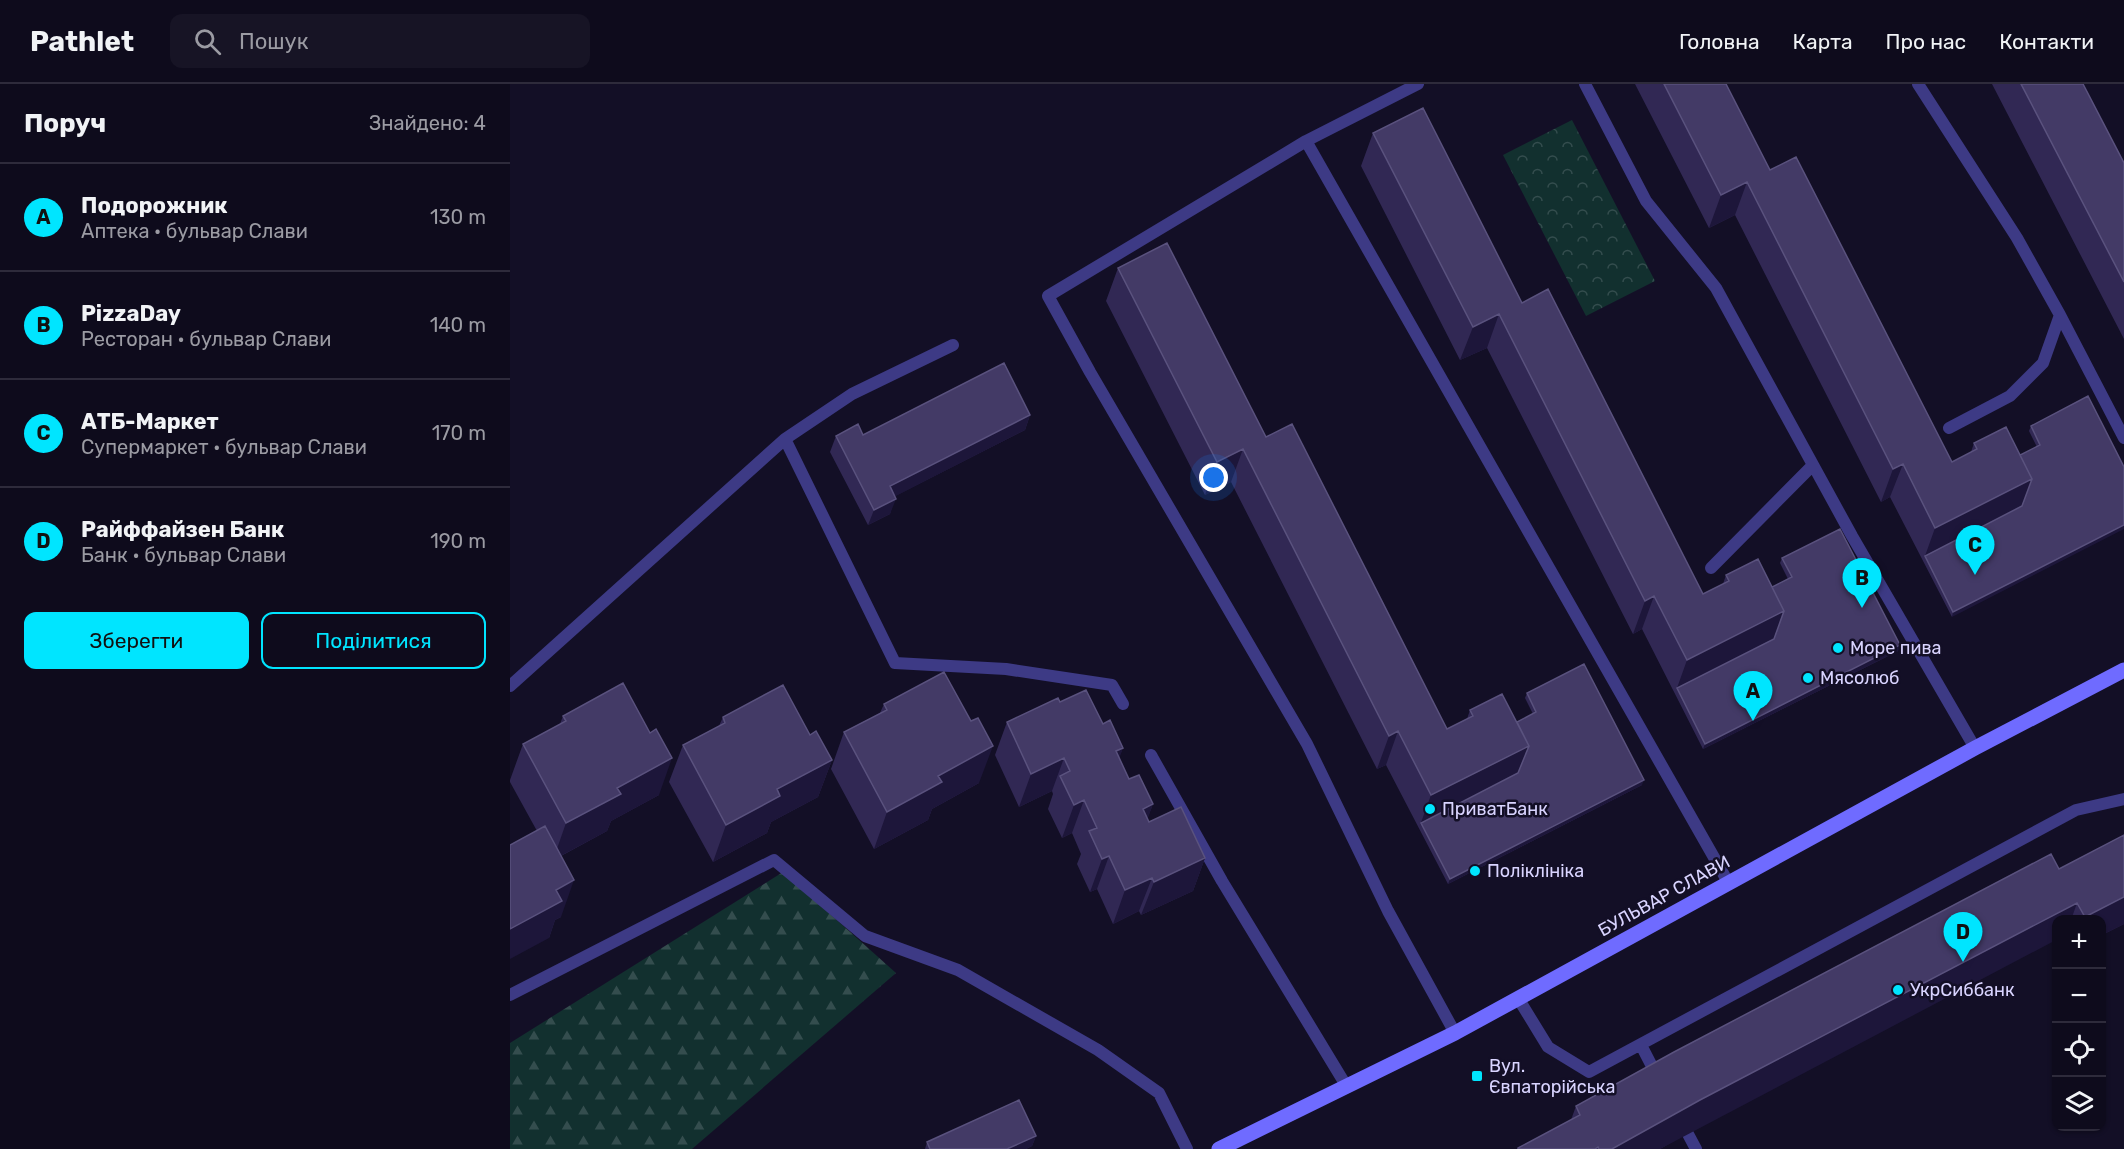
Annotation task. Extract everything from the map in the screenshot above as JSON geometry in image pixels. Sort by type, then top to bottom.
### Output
[{"type":"street","name":"БУЛЬВАР СЛАВИ","points":[[1219,1149],[1455,1033],[1728,882],[2124,670]]},
{"type":"lane","points":[[1418,84],[1306,141],[1048,296],[1307,744],[1388,911],[1455,1033]]},
{"type":"lane","points":[[1585,84],[1646,201],[1716,288],[1864,557],[1975,748]]},
{"type":"lane","points":[[1918,84],[2017,238],[2124,438]]},
{"type":"lane","points":[[1306,141],[1728,882]]},
{"type":"lane","points":[[1949,428],[2010,396],[2043,363],[2060,315]]},
{"type":"lane","points":[[510,686],[785,439],[852,394],[953,345]]},
{"type":"lane","points":[[785,439],[895,663],[1006,669],[1112,685],[1123,704]]},
{"type":"lane","points":[[1711,568],[1813,465]]},
{"type":"lane","points":[[1151,755],[1222,881],[1347,1087]]},
{"type":"lane","points":[[1518,998],[1548,1047],[1589,1072],[2076,810],[2124,799]]},
{"type":"lane","points":[[510,995],[774,860],[865,936],[958,970],[1098,1050],[1160,1093],[1187,1149]]},
{"type":"lane","points":[[1641,1045],[1662,1085]]},
{"type":"lane","points":[[1688,1134],[1696,1149]]},
{"type":"green space","points":[[1572,120],[1655,281],[1586,316],[1503,155]]},
{"type":"green space","points":[[783,872],[896,973],[692,1149],[510,1149],[510,1043]]},
{"type":"building","points":[[1664,84],[1726,84],[1770,170],[1796,157],[1952,462],[1977,449],[1974,443],[2006,427],[2032,479],[1935,528],[1903,464],[1893,469],[1747,182],[1721,195]]},
{"type":"building","points":[[2021,84],[2083,84],[2124,163],[2124,282]]},
{"type":"building","points":[[1423,108],[1522,303],[1548,289],[1703,594],[1729,581],[1726,575],[1758,559],[1784,611],[1687,660],[1654,596],[1645,601],[1499,314],[1473,327],[1373,133]]},
{"type":"building","points":[[1167,243],[1266,437],[1292,424],[1447,729],[1473,716],[1470,710],[1502,694],[1529,746],[1431,795],[1398,731],[1389,736],[1243,449],[1217,462],[1118,268]]},
{"type":"building","points":[[1004,363],[1030,415],[890,486],[896,499],[874,510],[836,436],[858,424],[863,435]]},
{"type":"building","points":[[2088,396],[2124,467],[2124,525],[1953,612],[1925,556],[2022,506],[2032,479],[2020,455],[2040,445],[2031,426]]},
{"type":"building","points":[[1840,529],[1900,645],[1705,744],[1677,688],[1774,639],[1784,611],[1772,587],[1792,577],[1782,558]]},
{"type":"building","points":[[1584,664],[1644,780],[1450,879],[1421,823],[1518,773],[1529,746],[1517,722],[1536,712],[1527,693]]},
{"type":"building","points":[[944,672],[971,721],[978,718],[993,746],[938,776],[942,782],[887,812],[844,732],[887,710],[884,704]]},
{"type":"building","points":[[623,683],[650,733],[656,729],[672,758],[617,788],[621,794],[566,823],[523,744],[566,721],[563,716]]},
{"type":"building","points":[[783,685],[810,735],[816,731],[832,760],[777,789],[780,796],[726,825],[683,745],[725,723],[723,717]]},
{"type":"building","points":[[1086,690],[1103,724],[1110,720],[1123,748],[1116,751],[1129,779],[1139,775],[1153,804],[1143,809],[1149,822],[1181,807],[1205,858],[1154,882],[1152,878],[1125,890],[1109,856],[1102,859],[1089,831],[1097,828],[1084,800],[1074,805],[1060,776],[1070,771],[1064,758],[1031,774],[1007,722],[1058,698],[1060,702]]},
{"type":"building","points":[[545,826],[574,880],[556,890],[562,901],[510,929],[510,845]]},
{"type":"building","points":[[2124,835],[2124,897],[2089,915],[2084,915],[2077,903],[2052,915],[1700,1100],[1612,1149],[1599,1149],[1598,1147],[1595,1149],[1518,1149],[1580,1115],[1576,1106],[2051,854],[2059,869]]},
{"type":"building","points":[[1019,1100],[1036,1136],[1007,1149],[930,1149],[927,1142]]},
{"type":"place","name":"АТБ-Маркет","points":[[1975,575]]},
{"type":"place","name":"PizzaDay","points":[[1862,608]]},
{"type":"place","name":"Море пива","points":[[1838,648]]},
{"type":"place","name":"Мясолюб","points":[[1808,678]]},
{"type":"place","name":"Подорожник","points":[[1753,721]]},
{"type":"place","name":"ПриватБанк","points":[[1430,809]]},
{"type":"place","name":"Поліклініка","points":[[1475,871]]},
{"type":"place","name":"Райффайзен Банк","points":[[1963,962]]},
{"type":"place","name":"УкрСиббанк","points":[[1898,990]]},
{"type":"place","name":"Вул. Євпаторійська","points":[[1477,1076]]}]
